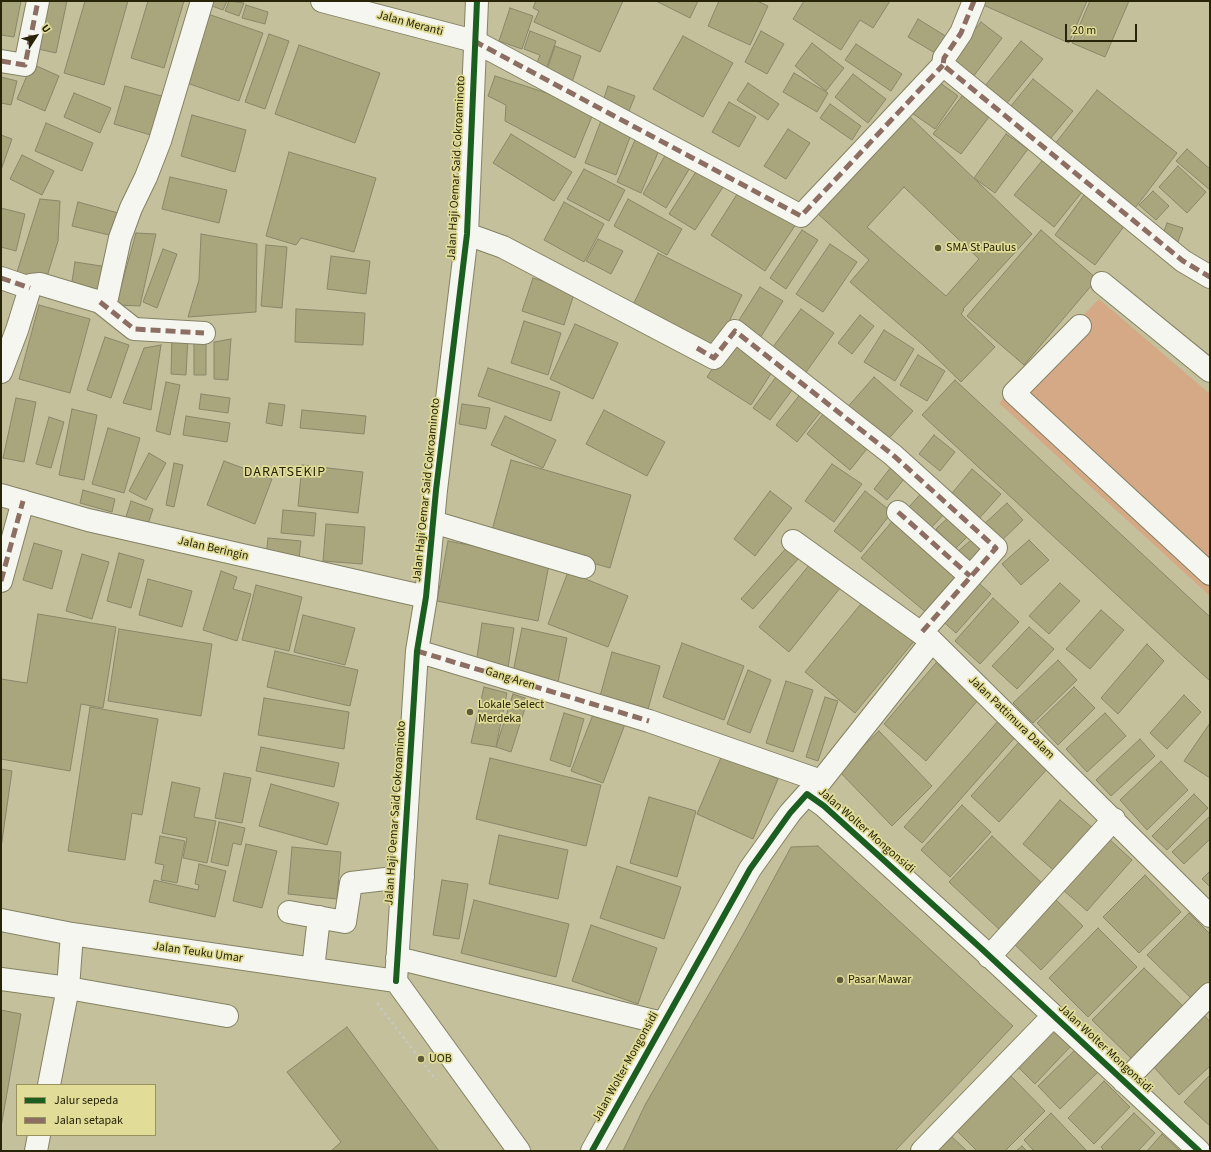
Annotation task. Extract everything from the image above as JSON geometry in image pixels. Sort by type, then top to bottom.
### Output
[{"type":"street","points":[[1,61],[24,65],[38,1]]},
{"type":"street","points":[[100,302],[107,298],[120,238],[131,208],[146,177],[160,141],[202,1]]},
{"type":"street","name":"Jalan Meranti","points":[[322,1],[474,41],[801,216],[943,65]]},
{"type":"street","name":"Jalan Haji Oemar Said Cokroaminoto","points":[[396,981],[417,651],[426,597],[433,522],[467,234],[474,41],[477,1]]},
{"type":"street","points":[[974,1],[962,33],[944,58],[943,65],[1184,261],[1210,277]]},
{"type":"street","points":[[467,234],[503,247],[714,358],[735,331],[893,455],[996,548],[970,576],[814,788]]},
{"type":"street","points":[[1,278],[30,288]]},
{"type":"street","points":[[1102,282],[1210,371]]},
{"type":"street","points":[[1,372],[17,330],[30,288],[34,284],[40,284],[100,302],[134,329],[204,333]]},
{"type":"street","points":[[1080,326],[1014,393],[1210,574]]},
{"type":"street","name":"Jalan Beringin","points":[[1,495],[88,520],[426,597]]},
{"type":"street","points":[[1,581],[23,501]]},
{"type":"street","points":[[898,512],[970,576]]},
{"type":"street","points":[[433,522],[584,567]]},
{"type":"street","name":"Jalan Pattimura Dalam","points":[[793,541],[926,637],[1114,819],[1210,916]]},
{"type":"street","name":"Gang Aren","points":[[417,651],[650,722],[814,788]]},
{"type":"street","name":"Jalan Wolter Mongonsidi","points":[[592,1151],[662,1023],[750,869],[790,813],[814,788],[824,806],[1199,1151]]},
{"type":"street","points":[[989,957],[1114,819]]},
{"type":"street","points":[[289,912],[345,922],[351,883],[403,877]]},
{"type":"street","points":[[312,969],[319,917]]},
{"type":"street","name":"Jalan Teuku Umar","points":[[1,920],[72,934],[396,981]]},
{"type":"street","points":[[49,1084],[68,988],[72,934]]},
{"type":"street","points":[[398,958],[662,1023]]},
{"type":"street","points":[[1,979],[68,988],[228,1016]]},
{"type":"street","points":[[396,981],[519,1151]]},
{"type":"street","points":[[1124,1082],[1210,994]]},
{"type":"street","points":[[922,1151],[1053,1016]]},
{"type":"street","points":[[36,1151],[39,1136]]},
{"type":"path","points":[[375,1000],[438,1082]]},
{"type":"shaded area","points":[[1099,299],[1210,394],[1210,596],[999,403]]},
{"type":"building","points":[[1,1],[21,1],[14,37],[1,35]]},
{"type":"building","points":[[44,1],[67,1],[56,53],[34,48]]},
{"type":"building","points":[[85,1],[128,1],[104,85],[64,73]]},
{"type":"building","points":[[148,1],[184,1],[164,68],[131,58]]},
{"type":"building","points":[[210,1],[227,1],[223,10],[209,5]]},
{"type":"building","points":[[229,1],[244,3],[239,16],[225,11]]},
{"type":"building","points":[[536,1],[623,1],[600,52],[534,22],[539,11],[533,8]]},
{"type":"building","points":[[656,1],[698,1],[690,18]]},
{"type":"building","points":[[719,1],[757,1],[768,6],[750,45],[708,26]]},
{"type":"building","points":[[804,1],[890,1],[873,28],[860,20],[841,50],[793,19]]},
{"type":"building","points":[[982,1],[1087,1],[1069,43],[981,4]]},
{"type":"building","points":[[1090,1],[1129,1],[1105,57],[1072,43]]},
{"type":"building","points":[[246,5],[268,12],[265,24],[242,18]]},
{"type":"building","points":[[510,8],[533,16],[522,49],[499,41]]},
{"type":"building","points":[[205,13],[263,33],[239,101],[181,81]]},
{"type":"building","points":[[918,19],[952,40],[942,57],[908,37]]},
{"type":"building","points":[[981,22],[1002,38],[970,81],[948,64]]},
{"type":"building","points":[[530,31],[556,41],[544,75],[534,71],[540,55],[524,49]]},
{"type":"building","points":[[761,31],[784,44],[767,74],[745,62]]},
{"type":"building","points":[[269,34],[289,41],[265,109],[245,102]]},
{"type":"building","points":[[683,36],[733,63],[703,117],[653,89]]},
{"type":"building","points":[[1021,41],[1043,59],[1002,109],[981,91]]},
{"type":"building","points":[[812,43],[844,68],[826,91],[795,66]]},
{"type":"building","points":[[856,44],[902,74],[891,91],[845,60]]},
{"type":"building","points":[[299,45],[380,73],[355,143],[275,114]]},
{"type":"building","points":[[555,46],[581,56],[570,88],[544,78]]},
{"type":"building","points":[[32,64],[59,76],[45,111],[17,99]]},
{"type":"building","points":[[794,73],[828,93],[817,112],[783,92]]},
{"type":"building","points":[[853,74],[886,99],[868,123],[835,97]]},
{"type":"building","points":[[495,76],[595,109],[575,158],[505,121],[506,105],[488,96]]},
{"type":"building","points":[[1,77],[17,81],[11,105],[1,103]]},
{"type":"building","points":[[932,77],[958,96],[935,129],[909,111]]},
{"type":"building","points":[[1033,79],[1073,111],[1046,144],[1006,112]]},
{"type":"building","points":[[748,83],[779,104],[768,120],[737,100]]},
{"type":"building","points":[[125,86],[165,97],[154,136],[114,124]]},
{"type":"building","points":[[608,86],[635,96],[629,111],[603,101]]},
{"type":"building","points":[[1097,90],[1177,153],[1132,212],[1051,149]]},
{"type":"building","points":[[965,92],[992,113],[961,154],[933,134]]},
{"type":"building","points":[[74,93],[111,108],[100,133],[64,117]]},
{"type":"building","points":[[729,102],[756,117],[739,147],[712,132]]},
{"type":"building","points":[[830,104],[861,126],[852,140],[820,118]]},
{"type":"building","points":[[192,115],[246,130],[235,172],[181,156]]},
{"type":"building","points":[[908,115],[1032,234],[963,309],[964,310],[961,314],[995,347],[961,382],[922,344],[850,282],[869,260],[817,213]],"holes":[[[904,187],[979,259],[946,296],[867,227]]]},
{"type":"building","points":[[602,118],[633,129],[616,175],[585,163]]},
{"type":"building","points":[[46,123],[93,143],[82,171],[35,151]]},
{"type":"building","points":[[788,129],[810,143],[786,179],[764,166]]},
{"type":"building","points":[[638,133],[662,143],[641,193],[617,182]]},
{"type":"building","points":[[511,134],[572,172],[554,201],[493,163]]},
{"type":"building","points":[[1006,134],[1028,149],[995,193],[974,178]]},
{"type":"building","points":[[1,135],[12,139],[1,170]]},
{"type":"building","points":[[670,147],[694,161],[666,208],[643,194]]},
{"type":"building","points":[[1187,149],[1210,169],[1210,190],[1176,161]]},
{"type":"building","points":[[289,152],[376,178],[354,252],[301,238],[296,245],[266,236]]},
{"type":"building","points":[[22,155],[54,171],[42,195],[10,179]]},
{"type":"building","points":[[1046,156],[1086,187],[1054,227],[1014,195]]},
{"type":"building","points":[[1178,166],[1206,192],[1187,213],[1159,187]]},
{"type":"building","points":[[699,167],[725,184],[695,230],[669,214]]},
{"type":"building","points":[[584,169],[625,190],[609,221],[567,199]]},
{"type":"building","points":[[170,177],[227,190],[219,223],[162,209]]},
{"type":"building","points":[[743,185],[798,221],[765,271],[711,235]]},
{"type":"building","points":[[1087,191],[1128,221],[1095,265],[1055,235]]},
{"type":"building","points":[[1153,191],[1169,206],[1156,220],[1139,205]]},
{"type":"building","points":[[40,199],[60,201],[58,241],[45,283],[17,272]]},
{"type":"building","points":[[628,199],[682,229],[667,255],[614,226]]},
{"type":"building","points":[[78,202],[122,214],[117,237],[72,226]]},
{"type":"building","points":[[564,202],[604,224],[584,262],[544,240]]},
{"type":"building","points":[[1,208],[25,214],[16,251],[1,247]]},
{"type":"building","points":[[1167,223],[1183,228],[1176,247],[1160,242]]},
{"type":"building","points":[[802,230],[818,240],[786,289],[770,278]]},
{"type":"building","points":[[1041,230],[1097,279],[1024,365],[967,316]]},
{"type":"building","points":[[136,233],[156,234],[140,306],[116,305]]},
{"type":"building","points":[[201,234],[257,244],[256,312],[188,317],[199,280]]},
{"type":"building","points":[[598,239],[623,251],[611,274],[586,261]]},
{"type":"building","points":[[830,244],[857,262],[823,312],[796,294]]},
{"type":"building","points":[[266,245],[287,247],[282,308],[261,306]]},
{"type":"building","points":[[163,249],[177,254],[157,308],[143,302]]},
{"type":"building","points":[[658,253],[742,295],[716,348],[632,307]]},
{"type":"building","points":[[331,256],[370,261],[366,294],[327,289]]},
{"type":"building","points":[[75,262],[108,267],[104,293],[71,288]]},
{"type":"building","points":[[533,278],[575,291],[564,325],[522,311]]},
{"type":"building","points":[[760,287],[783,301],[757,343],[734,328]]},
{"type":"building","points":[[39,305],[90,319],[70,393],[19,379]]},
{"type":"building","points":[[296,309],[365,313],[363,345],[295,342]]},
{"type":"building","points":[[801,309],[834,333],[804,375],[770,351]]},
{"type":"building","points":[[860,315],[874,326],[852,354],[838,343]]},
{"type":"building","points":[[524,321],[561,333],[548,375],[511,363]]},
{"type":"building","points":[[575,324],[618,343],[593,399],[550,379]]},
{"type":"building","points":[[884,330],[914,349],[895,381],[864,362]]},
{"type":"building","points":[[172,336],[188,337],[186,375],[171,374]]},
{"type":"building","points":[[105,337],[129,345],[111,398],[87,390]]},
{"type":"building","points":[[733,337],[777,364],[751,405],[707,377]]},
{"type":"building","points":[[231,339],[228,380],[214,379],[214,342]]},
{"type":"building","points":[[194,340],[206,340],[206,375],[194,375]]},
{"type":"building","points":[[161,345],[151,410],[123,403],[144,348]]},
{"type":"building","points":[[918,355],[945,371],[927,401],[900,385]]},
{"type":"building","points":[[488,368],[560,392],[551,421],[478,396]]},
{"type":"building","points":[[779,373],[795,386],[770,420],[753,408]]},
{"type":"building","points":[[874,377],[913,411],[884,444],[845,410]]},
{"type":"building","points":[[955,380],[1210,617],[1210,681],[922,415]]},
{"type":"building","points":[[166,382],[180,385],[170,435],[156,431]]},
{"type":"building","points":[[802,392],[823,409],[797,442],[776,425]]},
{"type":"building","points":[[201,394],[230,398],[228,413],[199,409]]},
{"type":"building","points":[[16,398],[36,402],[24,462],[3,458]]},
{"type":"building","points":[[269,403],[285,405],[282,426],[266,423]]},
{"type":"building","points":[[462,404],[490,408],[486,429],[459,424]]},
{"type":"building","points":[[72,409],[97,415],[84,480],[59,475]]},
{"type":"building","points":[[827,409],[870,445],[850,470],[807,434]]},
{"type":"building","points":[[302,410],[366,416],[364,434],[300,428]]},
{"type":"building","points":[[604,410],[665,442],[647,476],[586,444]]},
{"type":"building","points":[[186,416],[230,423],[227,442],[183,435]]},
{"type":"building","points":[[505,416],[556,440],[543,468],[491,445]]},
{"type":"building","points":[[49,417],[64,422],[51,468],[36,464]]},
{"type":"building","points":[[108,428],[140,438],[124,493],[92,484]]},
{"type":"building","points":[[934,435],[955,452],[940,471],[919,454]]},
{"type":"building","points":[[149,453],[166,463],[146,500],[129,491]]},
{"type":"building","points":[[511,460],[631,495],[610,568],[491,534]]},
{"type":"building","points":[[224,461],[272,479],[255,524],[207,505]]},
{"type":"building","points":[[895,462],[909,473],[887,500],[874,489]]},
{"type":"building","points":[[174,463],[183,465],[174,507],[166,505]]},
{"type":"building","points":[[832,464],[862,484],[834,522],[805,501]]},
{"type":"building","points":[[302,465],[363,472],[358,513],[298,506]]},
{"type":"building","points":[[972,469],[1001,494],[976,522],[948,498]]},
{"type":"building","points":[[926,488],[949,509],[930,529],[908,508]]},
{"type":"building","points":[[83,490],[115,499],[112,512],[80,503]]},
{"type":"building","points":[[770,491],[792,508],[755,556],[734,539]]},
{"type":"building","points":[[865,491],[892,512],[861,552],[834,531]]},
{"type":"building","points":[[131,501],[153,509],[148,524],[126,517]]},
{"type":"building","points":[[1007,503],[1023,520],[999,543],[983,525]]},
{"type":"building","points":[[283,510],[316,513],[314,536],[281,533]]},
{"type":"building","points":[[952,514],[971,533],[955,549],[936,529]]},
{"type":"building","points":[[895,518],[962,574],[928,614],[861,558]]},
{"type":"building","points":[[326,524],[365,527],[362,564],[323,561]]},
{"type":"building","points":[[977,535],[991,552],[971,570],[956,553]]},
{"type":"building","points":[[268,538],[301,541],[299,559],[266,556]]},
{"type":"building","points":[[1029,540],[1049,560],[1021,585],[1002,564]]},
{"type":"building","points":[[448,541],[550,560],[538,621],[437,601]]},
{"type":"building","points":[[34,543],[62,551],[52,589],[23,580]]},
{"type":"building","points":[[788,546],[800,557],[753,609],[741,599]]},
{"type":"building","points":[[119,553],[144,560],[131,608],[107,601]]},
{"type":"building","points":[[82,554],[109,562],[92,619],[66,611]]},
{"type":"building","points":[[810,564],[840,588],[789,652],[759,627]]},
{"type":"building","points":[[221,571],[237,577],[233,589],[251,594],[237,641],[203,630]]},
{"type":"building","points":[[568,572],[628,596],[608,647],[548,624]]},
{"type":"building","points":[[972,577],[991,594],[956,633],[937,616]]},
{"type":"building","points":[[148,579],[192,591],[182,627],[139,615]]},
{"type":"building","points":[[1060,583],[1080,601],[1049,634],[1029,616]]},
{"type":"building","points":[[256,585],[302,597],[289,651],[242,640]]},
{"type":"building","points":[[993,598],[1019,622],[980,664],[955,641]]},
{"type":"building","points":[[865,599],[915,640],[855,713],[805,672]]},
{"type":"building","points":[[1101,610],[1124,630],[1090,669],[1066,649]]},
{"type":"building","points":[[38,614],[116,627],[103,708],[81,704],[70,771],[1,759],[1,679],[27,683]]},
{"type":"building","points":[[303,615],[355,628],[345,665],[294,652]]},
{"type":"building","points":[[482,623],[514,628],[508,668],[476,664]]},
{"type":"building","points":[[1029,627],[1054,649],[1017,689],[992,666]]},
{"type":"building","points":[[522,628],[567,638],[558,682],[513,672]]},
{"type":"building","points":[[119,629],[212,644],[201,716],[108,701]]},
{"type":"building","points":[[682,643],[744,666],[724,720],[663,697]]},
{"type":"building","points":[[1147,644],[1164,661],[1118,714],[1101,698]]},
{"type":"building","points":[[275,651],[358,670],[350,706],[267,687]]},
{"type":"building","points":[[612,652],[660,666],[647,713],[599,700]]},
{"type":"building","points":[[1058,660],[1077,680],[1033,723],[1013,703]]},
{"type":"building","points":[[936,663],[979,699],[926,761],[884,724]]},
{"type":"building","points":[[748,670],[771,680],[750,733],[727,724]]},
{"type":"building","points":[[786,681],[813,690],[793,752],[766,743]]},
{"type":"building","points":[[484,687],[507,693],[496,747],[471,743]]},
{"type":"building","points":[[1074,687],[1095,708],[1058,745],[1037,723]]},
{"type":"building","points":[[513,694],[528,699],[511,752],[496,747]]},
{"type":"building","points":[[1184,695],[1201,712],[1167,749],[1150,733]]},
{"type":"building","points":[[825,697],[838,701],[818,761],[806,757]]},
{"type":"building","points":[[264,698],[349,712],[344,749],[258,735]]},
{"type":"building","points":[[90,707],[158,719],[142,815],[132,813],[125,860],[68,851]]},
{"type":"building","points":[[594,712],[625,724],[603,783],[571,771]]},
{"type":"building","points":[[564,713],[584,719],[570,767],[550,760]]},
{"type":"building","points":[[1105,713],[1126,736],[1087,772],[1066,749]]},
{"type":"building","points":[[999,720],[1017,735],[922,843],[904,827]]},
{"type":"building","points":[[1210,723],[1210,778],[1184,761]]},
{"type":"building","points":[[879,731],[932,786],[892,826],[838,770]]},
{"type":"building","points":[[1140,739],[1155,756],[1111,796],[1096,780]]},
{"type":"building","points":[[1020,741],[1049,767],[999,822],[971,796]]},
{"type":"building","points":[[261,747],[339,763],[334,787],[256,771]]},
{"type":"building","points":[[722,755],[778,779],[753,839],[697,814]]},
{"type":"building","points":[[490,758],[601,785],[586,846],[476,819]]},
{"type":"building","points":[[1161,761],[1188,790],[1147,830],[1120,800]]},
{"type":"building","points":[[1,769],[12,771],[1,848]]},
{"type":"building","points":[[224,773],[251,778],[242,823],[215,818]]},
{"type":"building","points":[[172,782],[200,788],[194,817],[216,821],[207,863],[183,858],[187,838],[162,833]]},
{"type":"building","points":[[271,784],[339,803],[327,845],[259,826]]},
{"type":"building","points":[[1194,794],[1208,808],[1167,850],[1152,836]]},
{"type":"building","points":[[649,797],[696,811],[677,877],[630,863]]},
{"type":"building","points":[[1060,800],[1094,829],[1057,873],[1023,844]]},
{"type":"building","points":[[962,805],[991,832],[950,877],[921,850]]},
{"type":"building","points":[[1210,816],[1210,839],[1184,864],[1172,852]]},
{"type":"building","points":[[219,822],[245,828],[241,845],[233,843],[228,866],[211,862]]},
{"type":"building","points":[[499,835],[568,850],[558,899],[489,884]]},
{"type":"building","points":[[160,836],[185,841],[177,883],[161,880],[164,865],[155,863]]},
{"type":"building","points":[[992,836],[1045,886],[1002,932],[949,882]]},
{"type":"building","points":[[1108,838],[1132,860],[1087,911],[1062,889]]},
{"type":"building","points":[[246,844],[277,851],[262,908],[233,901]]},
{"type":"building","name":"Pasar Mawar","points":[[818,846],[1013,1026],[895,1151],[623,1151],[645,1105],[743,935],[791,847]]},
{"type":"building","points":[[292,847],[341,852],[337,899],[288,894]]},
{"type":"building","points":[[199,864],[226,871],[215,917],[149,902],[154,880],[198,890],[199,885],[195,884]]},
{"type":"building","points":[[617,866],[681,887],[664,939],[600,918]]},
{"type":"building","points":[[1210,871],[1210,887],[1202,879]]},
{"type":"building","points":[[1145,875],[1181,912],[1139,953],[1103,917]]},
{"type":"building","points":[[442,880],[468,884],[459,939],[433,935]]},
{"type":"building","points":[[1052,896],[1083,926],[1041,970],[1010,940]]},
{"type":"building","points":[[474,900],[569,924],[556,977],[461,953]]},
{"type":"building","points":[[1189,913],[1210,934],[1210,983],[1193,1000],[1147,955]]},
{"type":"building","points":[[591,925],[657,948],[638,1004],[572,981]]},
{"type":"building","points":[[1098,928],[1137,967],[1088,1017],[1049,978]]},
{"type":"building","points":[[1144,968],[1187,1010],[1135,1062],[1092,1020]]},
{"type":"building","points":[[1,1010],[21,1014],[1,1127]]},
{"type":"building","points":[[1204,1015],[1210,1022],[1210,1066],[1179,1095],[1151,1064]]},
{"type":"building","points":[[1050,1024],[1072,1045],[1035,1084],[1014,1063]]},
{"type":"building","points":[[347,1027],[439,1151],[331,1151],[341,1142],[287,1072]]},
{"type":"building","points":[[1076,1049],[1098,1072],[1060,1109],[1038,1086]]},
{"type":"building","points":[[1009,1074],[1045,1111],[1005,1151],[977,1151],[954,1128]]},
{"type":"building","points":[[1210,1075],[1210,1126],[1184,1102]]},
{"type":"building","points":[[1104,1081],[1130,1107],[1094,1144],[1068,1118]]},
{"type":"building","points":[[1051,1113],[1087,1151],[1034,1151],[1024,1140]]},
{"type":"building","points":[[1134,1113],[1155,1133],[1138,1151],[1104,1151],[1101,1147]]},
{"type":"building","points":[[1162,1134],[1180,1151],[1147,1151]]},
{"type":"building","points":[[951,1136],[967,1151],[937,1151]]},
{"type":"building","points":[[1022,1146],[1027,1151],[1016,1151]]},
{"type":"marked path","points":[[1,61],[25,65],[38,1]]},
{"type":"marked path","points":[[974,1],[961,33],[944,58],[943,65],[1183,261],[1210,277]]},
{"type":"marked path","points":[[474,41],[801,216],[943,65]]},
{"type":"marked path","points":[[1,278],[30,288]]},
{"type":"marked path","points":[[100,302],[134,329],[204,333]]},
{"type":"marked path","points":[[697,348],[714,358],[735,331],[893,455],[996,548],[921,633]]},
{"type":"marked path","points":[[1,581],[23,501]]},
{"type":"marked path","points":[[898,512],[970,576]]},
{"type":"marked path","points":[[417,651],[649,721]]},
{"type":"cycle path","points":[[396,981],[417,651],[426,597],[436,490],[467,234],[477,1]]},
{"type":"cycle path","points":[[592,1151],[750,869],[790,813],[807,794],[824,806],[984,951],[1199,1151]]},
{"type":"place","name":"SMA St Paulus","points":[[938,248]]},
{"type":"place","name":"Lokale Select Merdeka","points":[[470,712]]},
{"type":"place","name":"Pasar Mawar","points":[[840,980]]},
{"type":"place","name":"UOB","points":[[421,1059]]},
{"type":"district","name":"DARATSEKIP","points":[[285,473]]}]
